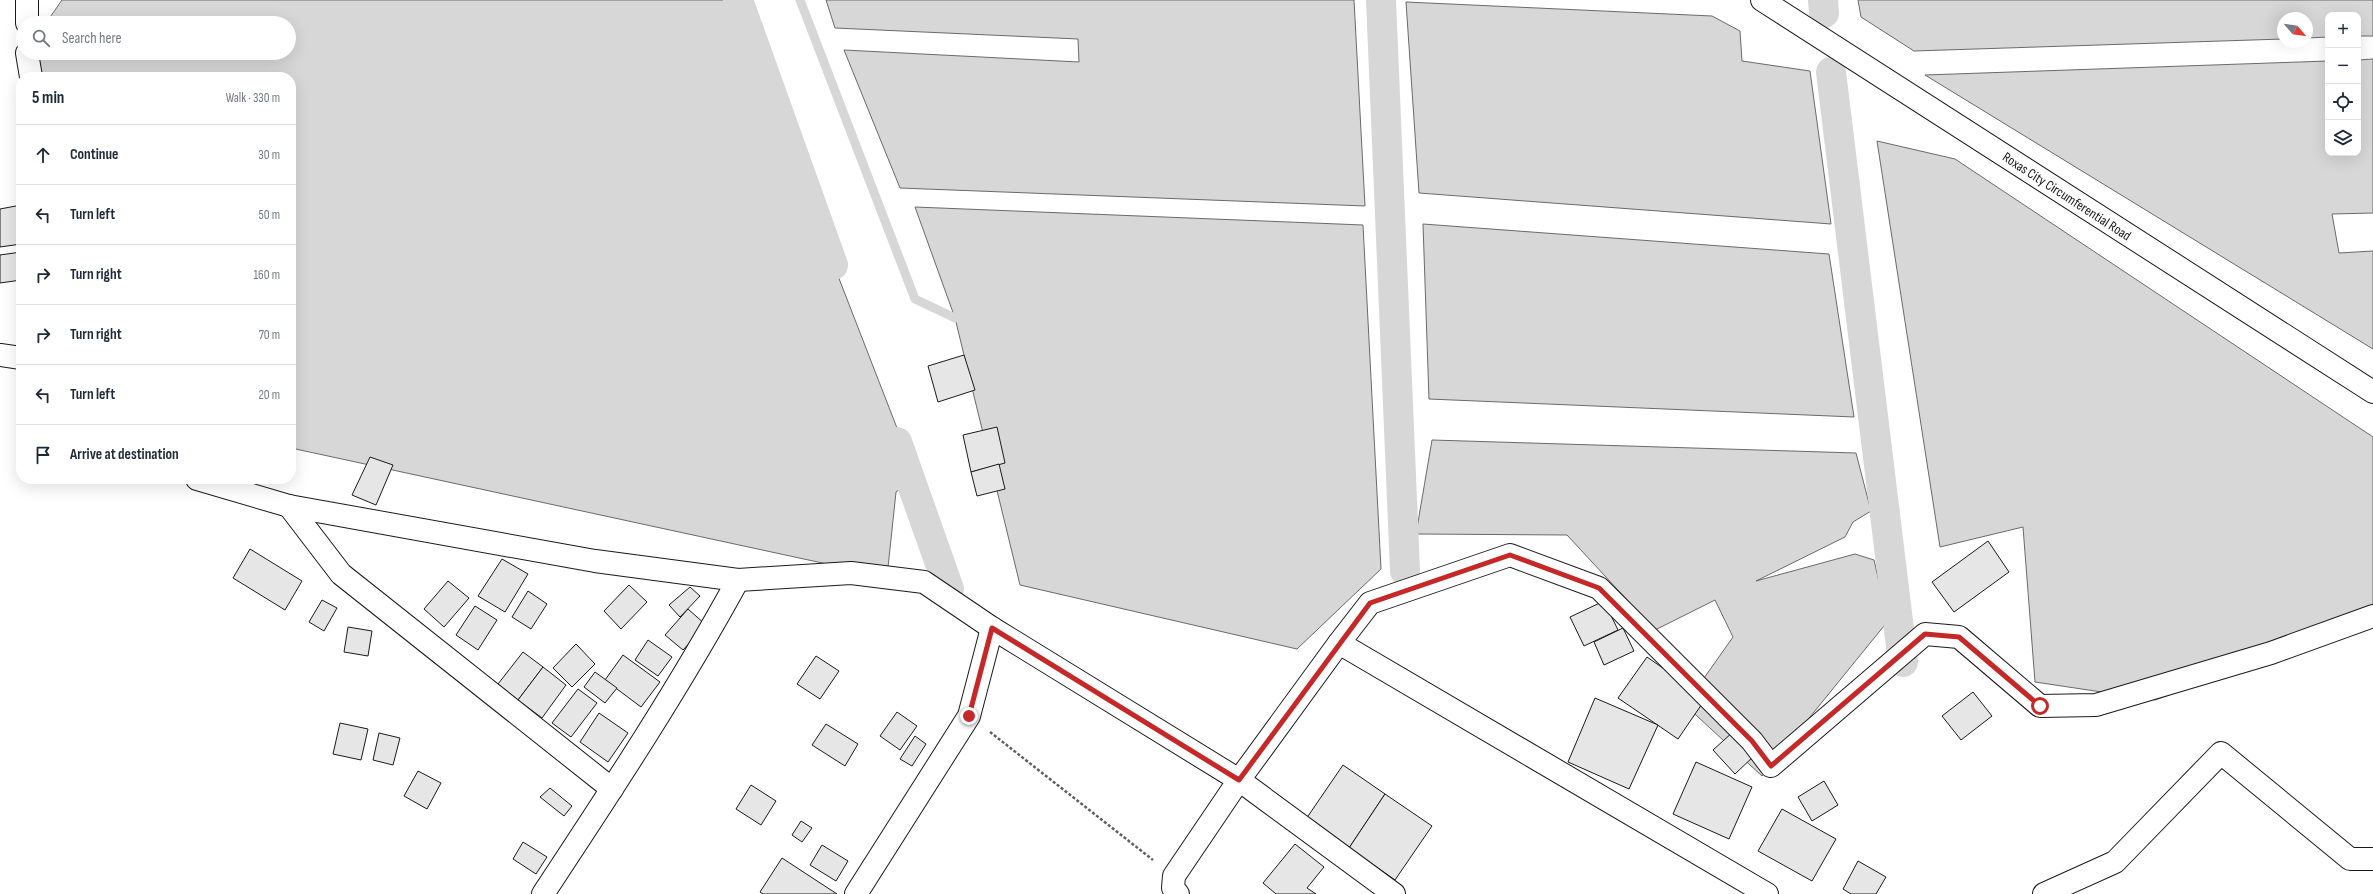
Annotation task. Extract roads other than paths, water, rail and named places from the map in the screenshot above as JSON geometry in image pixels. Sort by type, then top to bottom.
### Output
[{"type":"street","points":[[27,0],[27,16]]},
{"type":"street","name":"Roxas City Circumferential Road","points":[[1762,0],[2373,392]]},
{"type":"street","points":[[28,60],[30,72]]},
{"type":"street","points":[[0,355],[16,357]]},
{"type":"street","points":[[214,484],[289,506],[595,561],[738,580],[850,573],[924,582],[992,628],[1239,780],[1394,894]]},
{"type":"street","points":[[289,506],[341,574],[612,789]]},
{"type":"street","points":[[1176,885],[1239,780],[1370,603],[1510,555],[1599,588],[1752,741],[1771,766],[1925,634],[1959,637],[2040,706],[2096,705],[2271,654],[2373,616]]},
{"type":"street","points":[[543,894],[612,789],[706,640],[738,580]]},
{"type":"street","points":[[856,894],[969,716],[992,628]]},
{"type":"street","points":[[1340,643],[1767,894]]},
{"type":"street","points":[[2044,894],[2115,862],[2221,753],[2350,859],[2373,859]]},
{"type":"waterway","points":[[738,0],[833,265]]},
{"type":"waterway","points":[[800,0],[915,299],[955,318]]},
{"type":"waterway","points":[[1381,0],[1405,571]]},
{"type":"waterway","points":[[1823,0],[1824,13]]},
{"type":"waterway","points":[[1831,72],[1903,662]]},
{"type":"waterway","points":[[897,442],[949,589]]}]
